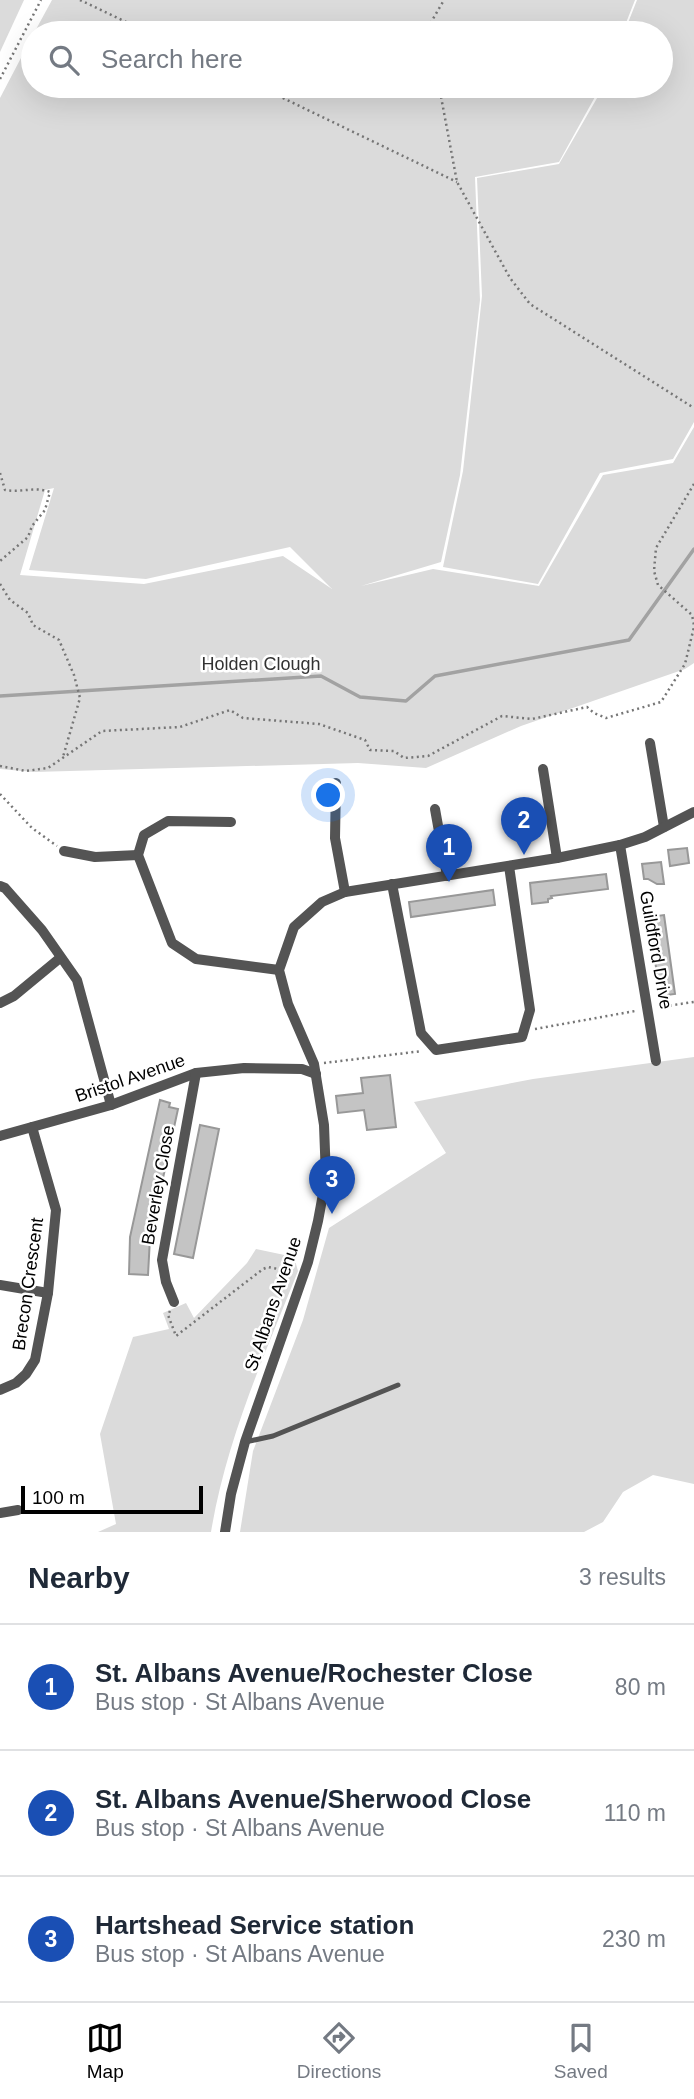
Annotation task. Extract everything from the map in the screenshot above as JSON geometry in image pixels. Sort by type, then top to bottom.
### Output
[{"type":"street","points":[[650,743],[664,827]]},
{"type":"street","points":[[543,769],[557,858]]},
{"type":"street","points":[[336,783],[335,838],[345,892]]},
{"type":"street","points":[[435,809],[447,876]]},
{"type":"street","points":[[231,822],[168,821],[144,835],[138,855],[172,943],[196,959],[279,970],[293,927],[322,902],[345,892],[557,858],[620,845],[694,812]]},
{"type":"street","name":"Guildford Drive","points":[[620,845],[656,1061]]},
{"type":"street","points":[[64,851],[95,857],[138,855]]},
{"type":"street","points":[[392,884],[421,1033],[436,1049],[522,1037],[530,1010],[509,866]]},
{"type":"street","points":[[0,886],[5,888],[42,930],[77,980],[111,1105]]},
{"type":"street","points":[[0,1003],[14,996],[60,958]]},
{"type":"street","name":"St Albans Avenue","points":[[225,1532],[230,1494],[245,1442],[304,1275],[326,1178],[324,1125],[315,1069],[288,1004],[279,970]]},
{"type":"street","name":"Bristol Avenue","points":[[0,1136],[111,1105],[196,1073],[244,1068],[315,1069]]},
{"type":"street","name":"Beverley Close","points":[[174,1301],[166,1282],[162,1260],[196,1073]]},
{"type":"street","name":"Brecon Crescent","points":[[0,1390],[16,1383],[35,1360],[48,1293],[56,1210],[32,1127]]},
{"type":"street","points":[[0,1285],[48,1293]]},
{"type":"street","points":[[0,1513],[18,1510]]},
{"type":"lane","points":[[245,1442],[273,1436],[398,1385]]},
{"type":"path","points":[[30,21],[41,0]]},
{"type":"path","points":[[80,0],[124,21]]},
{"type":"path","points":[[432,21],[444,0]]},
{"type":"path","points":[[0,79],[21,39]]},
{"type":"path","points":[[283,98],[457,182]]},
{"type":"path","points":[[441,98],[457,182],[510,278],[530,304],[694,408]]},
{"type":"path","points":[[0,473],[5,490],[14,492],[40,488],[50,492],[45,510],[32,526],[28,537],[0,561]]},
{"type":"path","points":[[0,766],[26,771],[48,768],[102,731],[180,727],[230,709],[243,718],[318,724],[365,740],[370,750],[394,751],[404,758],[428,756],[502,716],[532,719],[587,707],[606,718],[661,702],[685,664],[694,626],[692,615],[657,585],[654,571],[656,548],[694,484]]},
{"type":"path","points":[[0,584],[9,600],[28,613],[33,625],[59,640],[74,675],[80,698],[63,758]]},
{"type":"path","points":[[0,794],[32,828],[64,851]]},
{"type":"path","points":[[523,1031],[694,1002]]},
{"type":"path","points":[[315,1069],[436,1049]]},
{"type":"path","points":[[174,1301],[168,1315],[176,1336],[263,1269],[268,1267],[304,1275]]},
{"type":"green space","points":[[0,0],[24,0],[0,52]]},
{"type":"green space","points":[[52,0],[635,0],[627,21],[41,21]]},
{"type":"green space","points":[[637,0],[694,0],[694,422],[673,459],[600,473],[538,584],[443,567],[463,471],[482,296],[477,178],[559,164],[597,98],[673,98],[673,21],[629,21]]},
{"type":"green space","name":"Holden Clough","points":[[21,58],[21,98],[594,98],[559,162],[475,177],[480,300],[460,475],[441,562],[361,586],[433,569],[539,586],[603,475],[673,463],[694,427],[694,663],[685,669],[521,726],[426,768],[358,763],[34,772],[0,769],[0,98]],"holes":[[[54,488],[29,570],[146,579],[290,547],[332,589],[283,556],[144,584],[20,575],[45,490]]]},
{"type":"green space","points":[[694,1057],[694,1484],[653,1475],[623,1492],[603,1522],[584,1532],[240,1532],[253,1451],[303,1320],[329,1228],[446,1153],[414,1102],[533,1079]]},
{"type":"green space","points":[[256,1249],[294,1257],[298,1271],[236,1432],[211,1532],[98,1532],[116,1524],[100,1434],[133,1337],[169,1329],[163,1313],[186,1303],[194,1318],[247,1263]]},
{"type":"building","points":[[687,848],[689,863],[670,866],[668,850]]},
{"type":"building","points":[[661,862],[664,884],[644,879],[642,864]]},
{"type":"building","points":[[606,874],[608,889],[551,896],[548,902],[532,904],[530,883]]},
{"type":"building","points":[[493,890],[495,905],[411,917],[409,902]]},
{"type":"building","points":[[664,915],[675,994],[660,996],[649,917]]},
{"type":"building","points":[[390,1075],[396,1127],[367,1130],[364,1110],[338,1113],[336,1096],[363,1093],[361,1078]]},
{"type":"building","points":[[160,1100],[170,1103],[169,1107],[178,1109],[150,1238],[148,1275],[129,1274],[130,1237]]},
{"type":"building","points":[[200,1125],[219,1129],[193,1258],[174,1254]]},
{"type":"waterway","points":[[0,696],[321,676],[360,697],[406,701],[435,676],[629,640],[694,549]]},
{"type":"place","name":"St. Albans Avenue/Sherwood Close","points":[[524,855]]},
{"type":"place","name":"St. Albans Avenue/Rochester Close","points":[[449,882]]},
{"type":"place","name":"Hartshead Service station","points":[[332,1214]]}]
